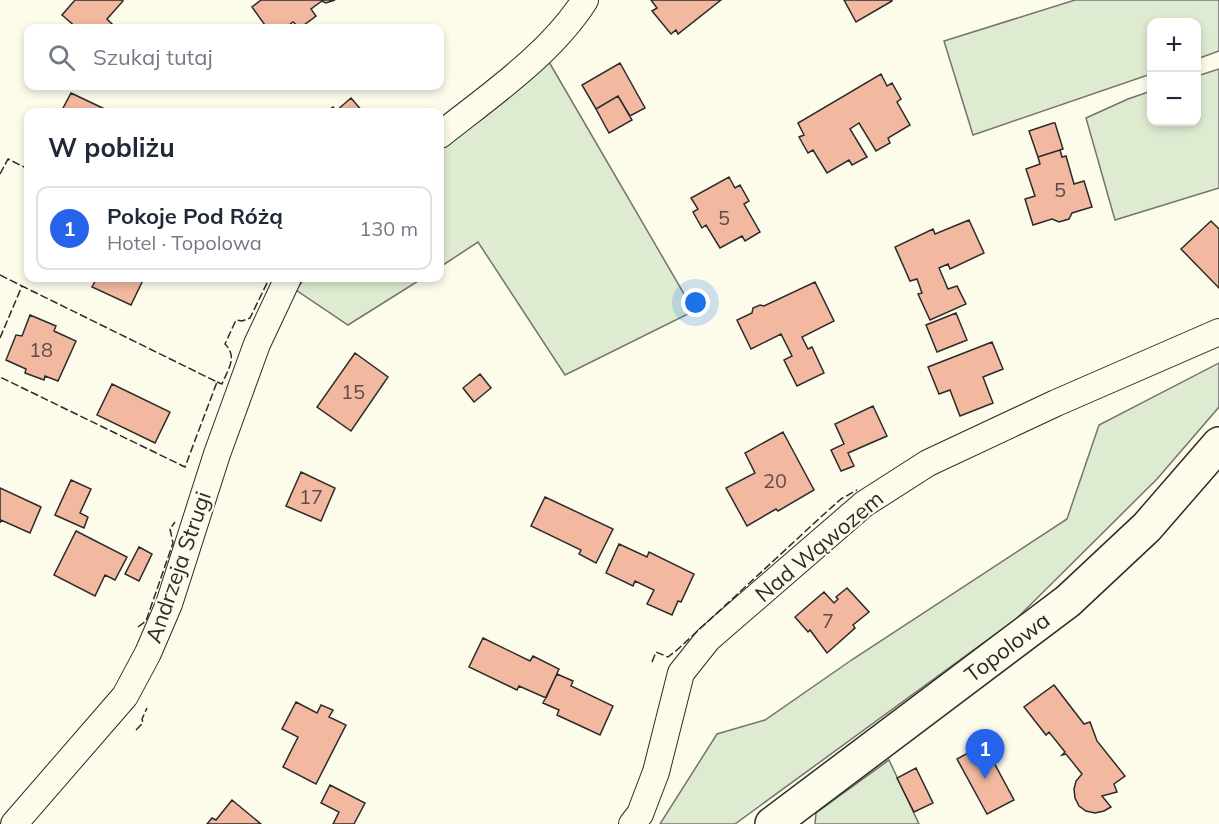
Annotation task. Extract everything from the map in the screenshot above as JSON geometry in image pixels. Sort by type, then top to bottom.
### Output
[{"type":"street","points":[[444,132],[542,50],[576,15],[585,0]]},
{"type":"street","name":"Andrzeja Strugi","points":[[14,824],[125,696],[148,653],[169,604],[217,454],[257,344],[286,282]]},
{"type":"street","name":"Nad Wąwozem","points":[[632,824],[640,814],[656,772],[681,673],[708,639],[864,504],[928,463],[1056,403],[1219,332]]},
{"type":"street","name":"Topolowa","points":[[772,824],[1068,601],[1147,527],[1219,444]]},
{"type":"green space","points":[[1075,0],[1219,0],[1219,51],[1201,58],[1201,18],[1147,18],[1147,75],[973,135],[944,41]]},
{"type":"green space","points":[[549,62],[694,311],[565,375],[478,242],[444,264],[444,146]]},
{"type":"green space","points":[[1219,69],[1219,188],[1115,220],[1086,118],[1147,92],[1147,126],[1201,126],[1201,75]]},
{"type":"green space","points":[[302,282],[417,282],[348,325],[296,290]]},
{"type":"green space","points":[[1219,363],[1219,407],[1157,479],[1016,619],[735,824],[660,824],[717,734],[765,720],[853,659],[1067,519],[1099,425]]},
{"type":"green space","points":[[889,760],[919,824],[815,824],[816,813]]},
{"type":"building","points":[[75,0],[123,1],[107,19],[112,24],[72,24],[62,15]]},
{"type":"building","points":[[261,0],[335,0],[326,3],[322,1],[311,9],[316,16],[305,24],[293,22],[290,24],[264,24],[252,7]]},
{"type":"building","points":[[651,0],[721,0],[678,34],[676,30],[671,34],[652,11],[657,8]]},
{"type":"building","points":[[844,0],[892,0],[892,1],[856,22]]},
{"type":"building","points":[[620,63],[645,108],[630,116],[618,96],[596,109],[582,85]]},
{"type":"building","points":[[881,74],[887,86],[892,83],[901,99],[897,102],[910,125],[888,138],[890,143],[876,151],[859,123],[850,129],[867,157],[852,165],[849,160],[827,173],[813,150],[808,153],[799,137],[804,135],[798,123]]},
{"type":"building","points":[[71,93],[103,108],[63,108]]},
{"type":"building","points":[[618,96],[632,120],[609,133],[596,109]]},
{"type":"building","points":[[351,98],[360,108],[339,108]]},
{"type":"building","points":[[1055,123],[1063,149],[1038,157],[1029,131]]},
{"type":"building","points":[[1060,150],[1062,157],[1066,156],[1074,184],[1084,181],[1092,207],[1072,213],[1069,219],[1059,222],[1052,219],[1033,225],[1025,199],[1035,196],[1026,169],[1040,164],[1038,157]]},
{"type":"building","points":[[729,177],[735,188],[740,185],[749,201],[744,204],[760,232],[745,241],[742,236],[720,248],[706,225],[702,228],[693,212],[698,209],[691,198]]},
{"type":"building","points":[[969,220],[984,253],[950,269],[948,264],[939,268],[948,289],[957,286],[966,304],[930,320],[918,294],[922,293],[917,279],[910,281],[895,247],[933,229],[935,234]]},
{"type":"building","points":[[1211,221],[1219,229],[1219,288],[1181,249]]},
{"type":"building","points":[[95,282],[142,282],[131,305],[92,287]]},
{"type":"building","points":[[815,282],[834,321],[802,337],[808,349],[812,347],[824,373],[797,386],[784,360],[792,356],[781,334],[751,349],[737,320],[752,313],[753,308],[764,306]]},
{"type":"building","points":[[956,313],[967,340],[937,352],[926,325]]},
{"type":"building","points":[[30,315],[56,326],[54,331],[76,341],[58,381],[45,376],[44,380],[25,373],[26,369],[6,360],[16,335],[22,336]]},
{"type":"building","points":[[992,342],[1003,369],[983,377],[993,403],[960,416],[950,390],[939,394],[928,367]]},
{"type":"building","points":[[355,353],[388,377],[351,431],[317,407]]},
{"type":"building","points":[[480,374],[491,388],[474,402],[463,388]]},
{"type":"building","points":[[112,384],[170,412],[155,443],[97,415]]},
{"type":"building","points":[[873,406],[887,436],[848,453],[854,466],[841,471],[831,450],[844,444],[835,424]]},
{"type":"building","points":[[783,432],[814,490],[747,526],[726,488],[755,473],[745,453]]},
{"type":"building","points":[[301,472],[335,488],[321,521],[286,506]]},
{"type":"building","points":[[71,480],[91,489],[80,513],[88,517],[84,528],[55,515]]},
{"type":"building","points":[[0,488],[41,507],[30,533],[1,520],[0,523]]},
{"type":"building","points":[[545,497],[613,529],[596,563],[579,554],[581,550],[531,526]]},
{"type":"building","points":[[76,531],[127,557],[115,580],[105,575],[95,596],[54,575]]},
{"type":"building","points":[[619,544],[647,557],[649,552],[694,574],[672,615],[647,604],[654,590],[635,581],[633,586],[606,573]]},
{"type":"building","points":[[139,547],[152,554],[139,581],[125,574]]},
{"type":"building","points":[[847,588],[869,612],[853,625],[855,628],[827,653],[810,630],[808,632],[795,617],[824,592],[834,603],[838,599],[836,597]]},
{"type":"building","points":[[483,638],[530,661],[533,656],[559,669],[546,698],[519,686],[517,690],[469,667]]},
{"type":"building","points":[[557,674],[573,681],[571,686],[613,706],[600,735],[557,715],[559,710],[543,703]]},
{"type":"building","points":[[1054,685],[1084,724],[1090,722],[1097,741],[1125,776],[1114,784],[1117,792],[1102,796],[1111,807],[1104,811],[1095,813],[1079,806],[1074,789],[1076,781],[1082,774],[1066,754],[1062,755],[1065,752],[1049,732],[1046,735],[1024,707]]},
{"type":"building","points":[[296,702],[317,713],[321,705],[333,710],[329,717],[346,725],[316,784],[283,767],[298,737],[282,729]]},
{"type":"building","points":[[984,744],[1014,800],[987,814],[957,759]]},
{"type":"building","points":[[916,768],[933,803],[914,812],[897,778]]},
{"type":"building","points":[[330,785],[365,803],[354,824],[333,824],[339,812],[321,803]]},
{"type":"building","points":[[232,800],[261,824],[207,824],[212,818],[216,820]]},
{"type":"fence","points":[[0,174],[8,159],[24,167]]},
{"type":"fence","points":[[0,275],[22,286]]},
{"type":"fence","points":[[217,382],[222,384],[231,363],[231,354],[225,344],[236,320],[242,321],[250,318],[268,282]]},
{"type":"fence","points":[[0,338],[22,286],[217,382],[185,467],[0,377]]},
{"type":"fence","points":[[652,662],[656,652],[668,657],[677,650],[823,515],[841,499],[857,490]]},
{"type":"fence","points":[[138,627],[146,621],[173,543],[170,529],[175,522]]},
{"type":"fence","points":[[136,730],[143,723],[142,719],[147,708]]},
{"type":"place","name":"Pokoje Pod Różą","points":[[985,779]]}]
